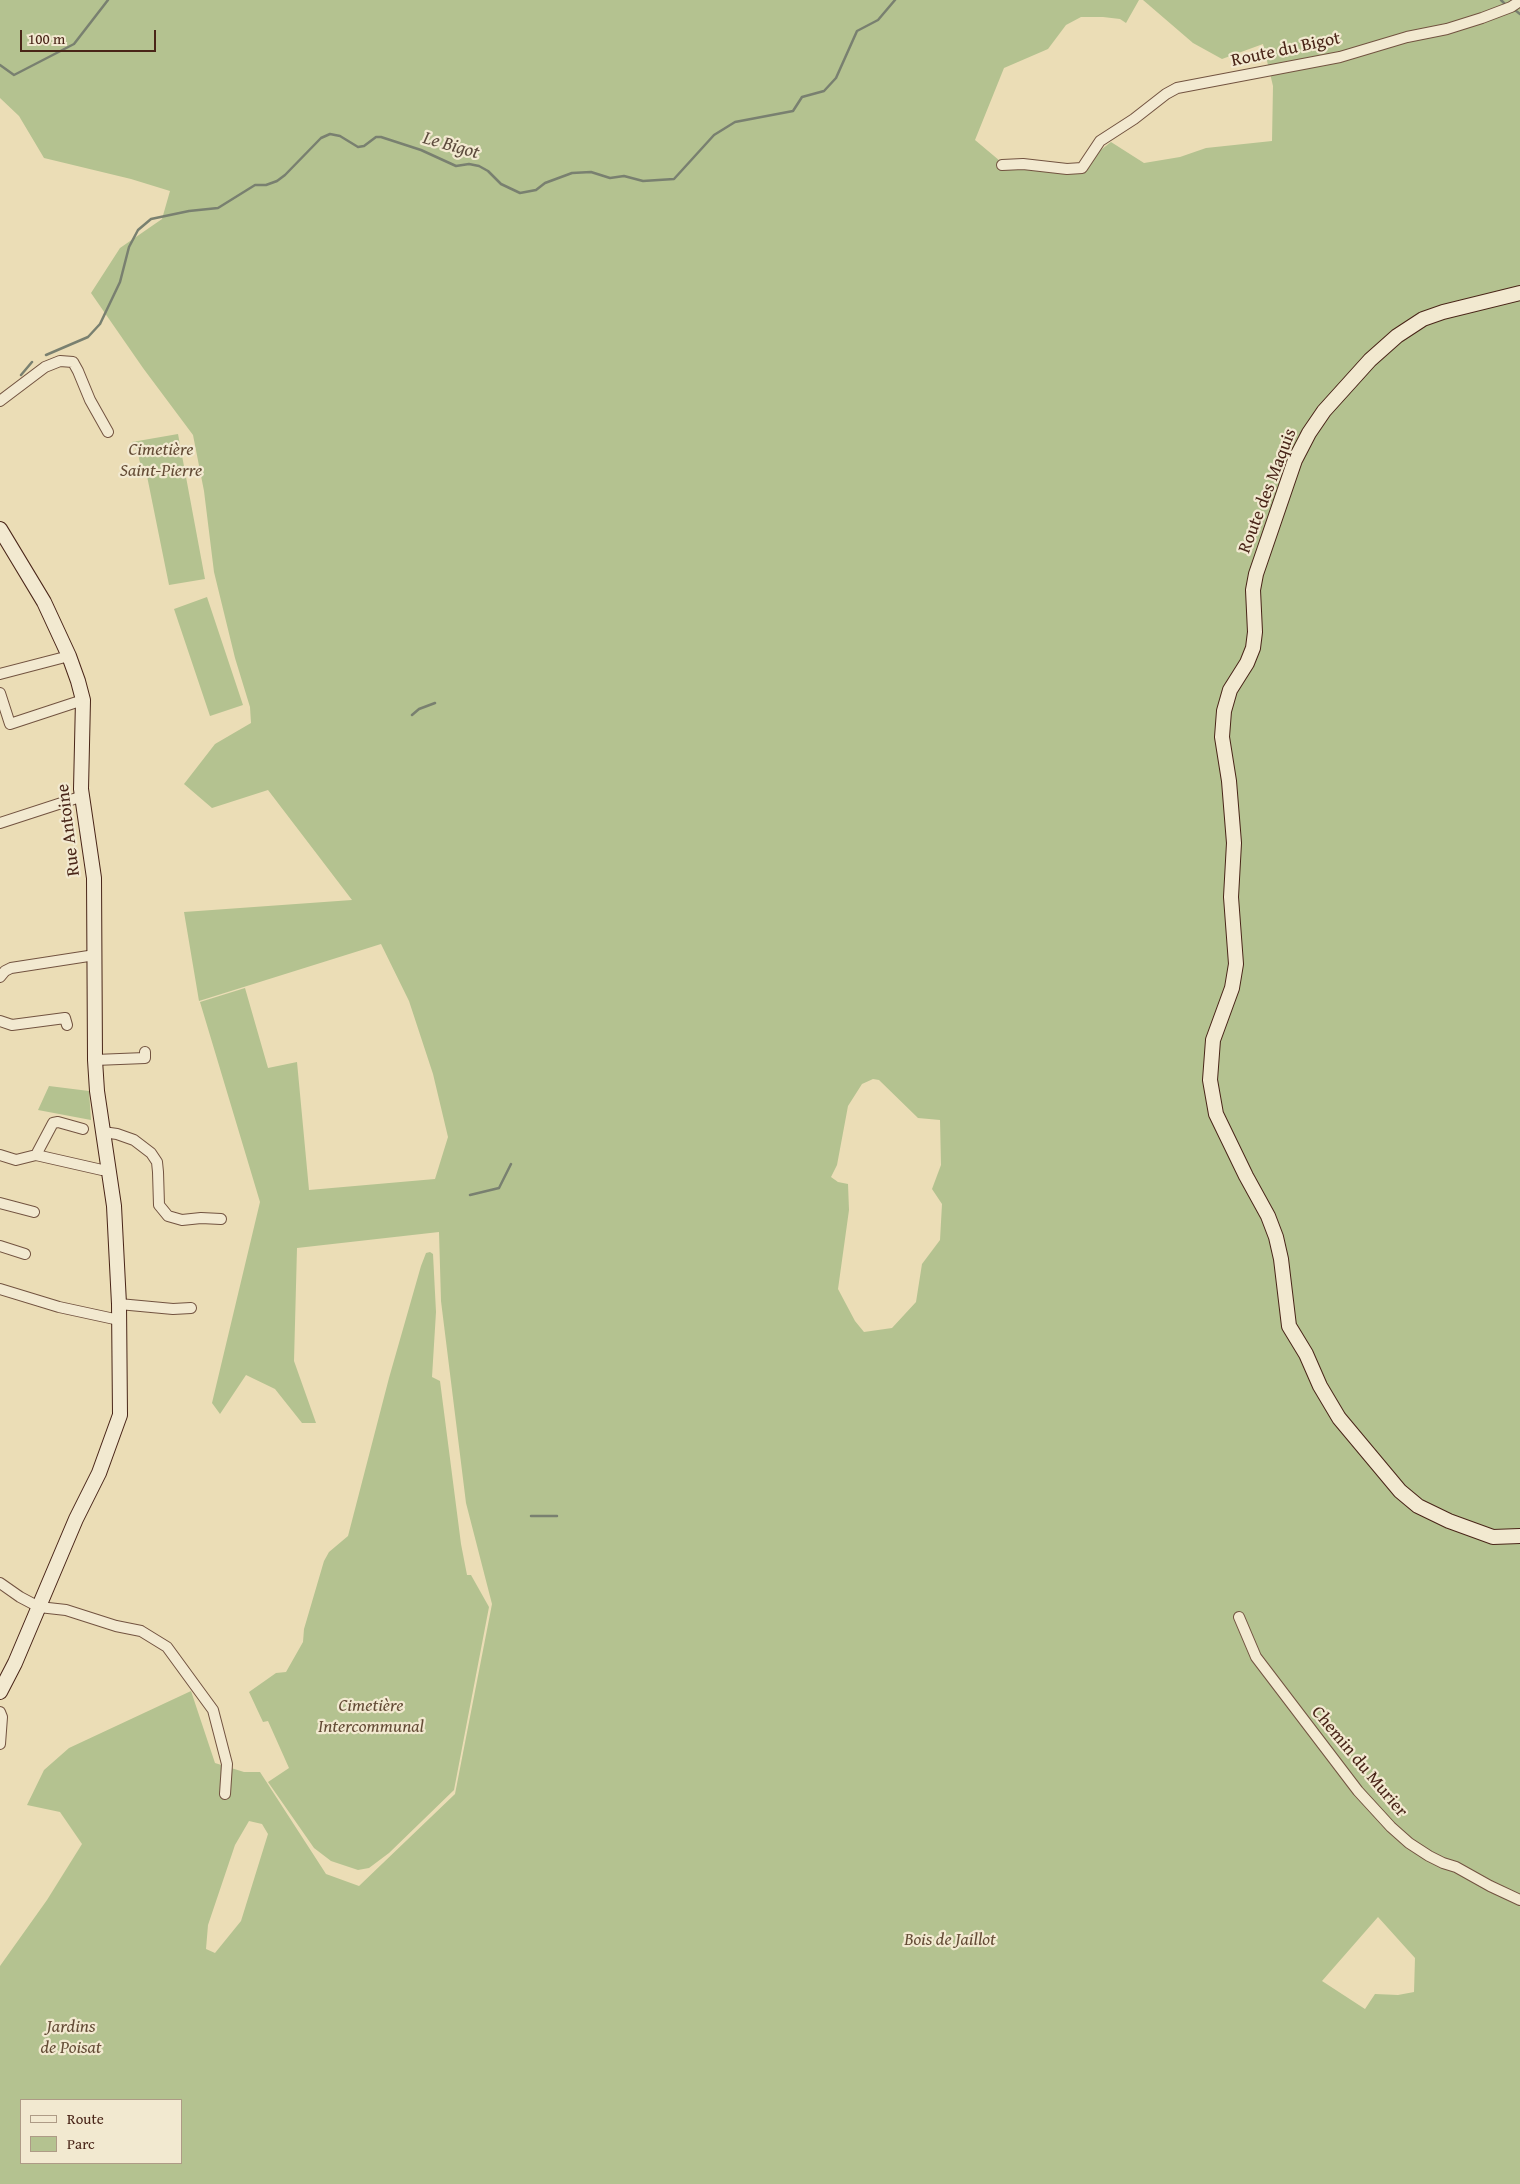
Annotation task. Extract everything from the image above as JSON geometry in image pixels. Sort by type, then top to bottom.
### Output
[{"type":"street","name":"Route du Bigot","points":[[1002,165],[1023,164],[1067,170],[1082,168],[1100,141],[1177,88],[1340,57],[1407,37],[1447,29],[1511,7],[1520,1]]},
{"type":"street","name":"Route des Maquis","points":[[1520,293],[1443,312],[1414,324],[1382,348],[1324,411],[1298,454],[1258,566],[1253,590],[1254,644],[1247,663],[1227,697],[1222,720],[1222,737],[1230,781],[1234,843],[1231,904],[1236,964],[1232,988],[1213,1040],[1210,1074],[1213,1103],[1221,1124],[1268,1216],[1276,1237],[1281,1259],[1288,1326],[1306,1354],[1326,1397],[1346,1428],[1400,1491],[1418,1506],[1454,1523],[1493,1537],[1520,1536]]},
{"type":"street","points":[[0,401],[45,367],[60,361],[73,362],[90,400],[108,432]]},
{"type":"street","name":"Rue Antoine","points":[[0,530],[44,602],[69,656],[83,700],[80,789],[83,796],[94,878],[95,1060],[100,1116],[114,1206],[119,1304],[120,1416],[99,1473],[76,1519],[39,1607],[0,1692]]},
{"type":"street","points":[[0,674],[69,656]]},
{"type":"street","points":[[0,693],[10,724],[83,700]]},
{"type":"street","points":[[0,823],[83,796]]},
{"type":"street","points":[[0,977],[11,968],[95,955]]},
{"type":"street","points":[[1,1025],[65,1018],[67,1025]]},
{"type":"street","points":[[95,1060],[144,1058],[145,1052]]},
{"type":"street","points":[[36,1155],[53,1123],[58,1122],[83,1129]]},
{"type":"street","points":[[103,1132],[118,1134],[134,1140],[151,1153],[157,1162],[159,1205],[168,1216],[182,1220],[201,1218],[221,1220]]},
{"type":"street","points":[[0,1155],[16,1160],[36,1155],[102,1170],[108,1169]]},
{"type":"street","points":[[0,1204],[34,1212]]},
{"type":"street","points":[[0,1246],[25,1254]]},
{"type":"street","points":[[0,1290],[59,1307],[119,1320]]},
{"type":"street","points":[[119,1304],[173,1309],[191,1308]]},
{"type":"street","points":[[0,1583],[39,1607],[66,1610],[116,1626],[141,1631],[167,1647],[213,1710],[227,1764],[225,1794]]},
{"type":"street","name":"Chemin du Murier","points":[[1239,1617],[1256,1657],[1358,1791],[1391,1827],[1409,1843],[1429,1856],[1456,1867],[1520,1900]]},
{"type":"street","points":[[0,1712],[2,1717],[0,1744]]},
{"type":"green space","points":[[0,0],[1139,0],[1126,23],[1120,19],[1081,17],[1066,25],[1048,49],[1004,68],[975,140],[1000,161],[1086,166],[1093,156],[1111,142],[1144,163],[1180,157],[1206,148],[1272,141],[1273,86],[1263,44],[1222,59],[1193,43],[1143,0],[1520,0],[1520,2184],[0,2184],[0,1966],[47,1900],[82,1844],[60,1812],[27,1805],[44,1770],[69,1748],[191,1691],[215,1763],[244,1772],[260,1772],[326,1874],[359,1886],[455,1794],[492,1604],[466,1503],[441,1301],[439,1232],[297,1248],[294,1361],[316,1423],[302,1423],[275,1389],[246,1375],[220,1414],[212,1403],[260,1202],[200,1002],[245,988],[268,1068],[297,1062],[309,1190],[435,1179],[448,1137],[433,1074],[409,1001],[381,944],[199,1001],[184,912],[352,900],[268,790],[212,808],[184,784],[215,744],[251,723],[250,707],[235,658],[214,572],[204,491],[193,435],[143,368],[91,293],[120,248],[162,219],[170,191],[131,179],[44,158],[19,116],[0,98]],"holes":[[[873,1079],[879,1080],[918,1118],[940,1120],[941,1165],[932,1189],[942,1204],[940,1240],[922,1264],[916,1302],[892,1328],[864,1332],[855,1321],[838,1289],[849,1210],[848,1184],[838,1182],[831,1177],[837,1165],[848,1106],[862,1084]],[[249,1821],[262,1824],[268,1834],[241,1921],[215,1953],[206,1949],[208,1925],[235,1845]],[[1378,1917],[1415,1958],[1414,1992],[1398,1995],[1375,1994],[1365,2009],[1322,1981]]]},
{"type":"green space","name":"Cimetière Saint-Pierre","points":[[178,434],[205,579],[169,585],[147,476],[143,476],[138,454],[132,442]]},
{"type":"green space","points":[[207,597],[243,705],[210,716],[174,609]]},
{"type":"green space","points":[[49,1086],[89,1091],[91,1120],[38,1110]]},
{"type":"green space","name":"Cimetière Intercommunal","points":[[430,1252],[433,1254],[436,1312],[432,1377],[440,1381],[461,1544],[467,1575],[471,1575],[489,1607],[454,1790],[389,1853],[369,1868],[358,1870],[331,1861],[314,1848],[268,1782],[289,1768],[268,1721],[263,1722],[249,1692],[276,1673],[286,1672],[303,1642],[304,1629],[324,1561],[329,1552],[348,1536],[389,1378],[421,1266],[426,1253]]},
{"type":"waterway","points":[[0,65],[14,75],[74,44],[108,0]]},
{"type":"waterway","name":"Le Bigot","points":[[46,355],[88,337],[100,324],[120,282],[129,247],[138,230],[151,219],[189,211],[218,208],[255,185],[266,185],[277,181],[321,138],[330,134],[340,136],[358,147],[364,146],[376,137],[381,137],[421,150],[456,166],[469,164],[479,166],[488,171],[501,184],[520,193],[536,190],[545,183],[572,173],[591,172],[610,178],[624,176],[643,181],[674,179],[714,135],[735,122],[793,111],[802,97],[824,91],[836,78],[857,31],[878,20],[895,0]]},
{"type":"waterway","points":[[1501,0],[1505,4]]},
{"type":"waterway","points":[[1515,10],[1520,14]]},
{"type":"waterway","name":"Le Bigot","points":[[21,375],[32,362]]},
{"type":"waterway","points":[[412,715],[419,709],[435,703]]},
{"type":"waterway","points":[[470,1195],[499,1188],[511,1164]]},
{"type":"waterway","points":[[531,1516],[557,1516]]},
{"type":"park label","name":"Bois de Jaillot","points":[[950,1940]]},
{"type":"park label","name":"Jardins de Poisat","points":[[71,2037]]}]
